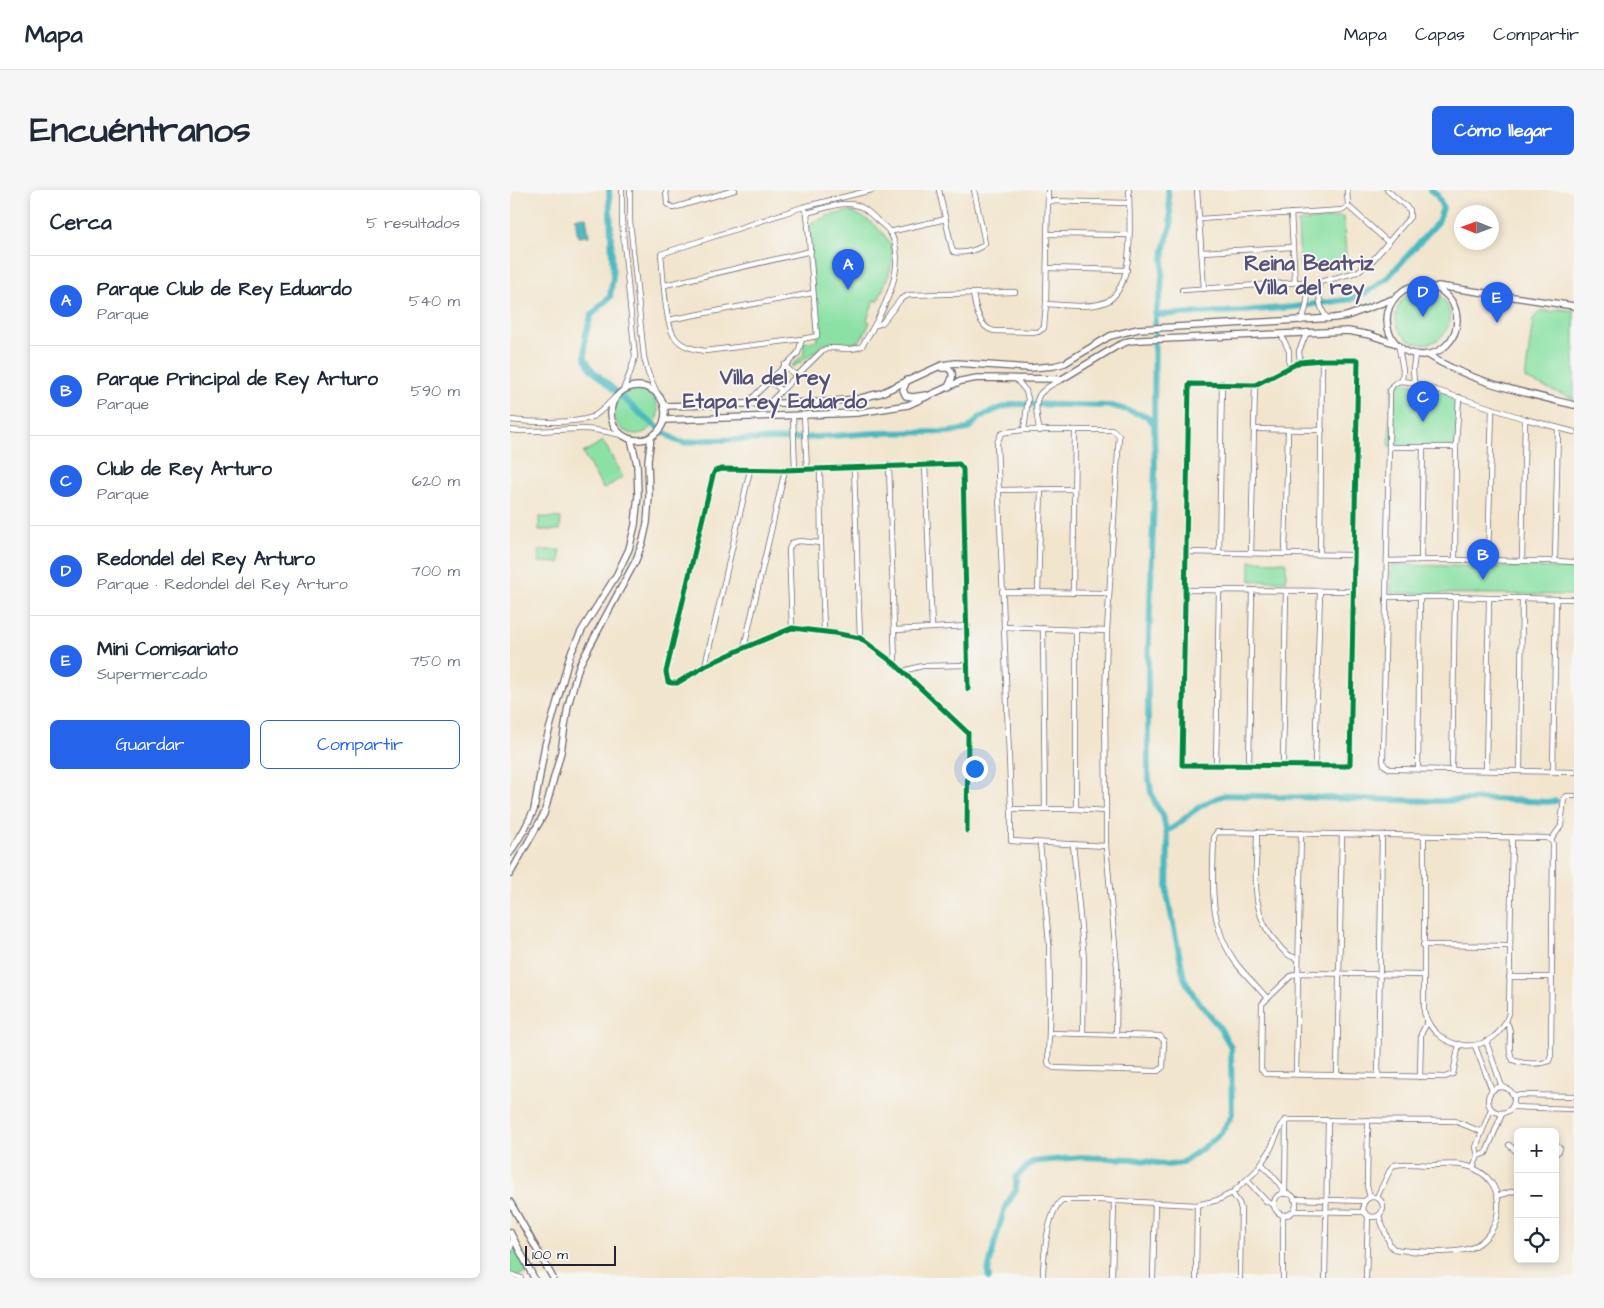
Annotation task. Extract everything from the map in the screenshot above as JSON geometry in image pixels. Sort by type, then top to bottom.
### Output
[{"type":"street","points":[[622,190],[622,222],[635,357],[623,390]]},
{"type":"street","points":[[510,430],[526,432],[582,429],[602,431],[641,440],[651,437],[659,430],[664,420],[664,406],[648,372],[644,357],[630,221],[630,190]]},
{"type":"street","points":[[666,190],[667,204],[673,208],[735,190]]},
{"type":"street","points":[[803,207],[807,213],[817,336],[802,340],[705,351],[692,349],[681,344],[673,336],[668,320],[661,254],[803,207],[872,190]]},
{"type":"street","points":[[938,190],[954,252],[960,253],[984,246],[985,239],[974,190]]},
{"type":"street","points":[[973,293],[975,306],[983,326],[991,330],[1040,331],[1044,326],[1048,190]]},
{"type":"street","points":[[1046,304],[1093,305],[1107,301],[1118,290],[1127,270],[1129,190]]},
{"type":"street","points":[[1197,190],[1204,289]]},
{"type":"street","points":[[1347,190],[1348,206],[1388,242]]},
{"type":"street","points":[[1328,319],[1320,305],[1320,282],[1356,272],[1373,260],[1411,214],[1410,210],[1387,190]]},
{"type":"street","points":[[1048,202],[1129,203]]},
{"type":"street","points":[[769,403],[795,375],[826,348],[849,350],[862,346],[888,297],[896,270],[895,249],[889,232],[866,209],[855,204],[846,203],[807,213]]},
{"type":"street","points":[[1199,219],[1343,210],[1348,206]]},
{"type":"street","points":[[1291,213],[1295,282]]},
{"type":"street","points":[[889,232],[946,219]]},
{"type":"street","points":[[1048,234],[1129,235]]},
{"type":"street","points":[[1202,252],[1293,247]]},
{"type":"street","points":[[665,285],[811,251]]},
{"type":"street","points":[[1047,268],[1127,270]]},
{"type":"street","points":[[1182,290],[1295,282],[1306,283],[1308,292],[1307,310],[1301,321]]},
{"type":"street","points":[[1040,431],[1037,418],[1038,400],[1041,392],[1128,341],[1348,331],[1370,335],[1397,345],[1416,355],[1428,355],[1439,351],[1449,344],[1455,333],[1456,309],[1450,298],[1441,290],[1430,285]]},
{"type":"street","points":[[1402,381],[1403,370],[1397,345],[1388,332],[1386,321],[1388,309],[1393,299],[1410,286],[1430,285],[1574,306]]},
{"type":"street","points":[[875,324],[882,323],[901,298],[909,295],[1015,292]]},
{"type":"street","points":[[668,320],[814,294]]},
{"type":"street","points":[[664,406],[857,400],[881,393],[942,365],[956,363],[1030,368],[1054,366],[1065,363],[1110,336],[1138,329],[1328,319],[1347,316],[1393,299]]},
{"type":"street","points":[[1300,362],[1299,351],[1307,332]]},
{"type":"street","points":[[1281,334],[1288,351],[1289,367]]},
{"type":"street","points":[[748,403],[798,353],[802,340]]},
{"type":"street","points":[[1414,383],[1413,369],[1416,355]]},
{"type":"street","points":[[1428,355],[1439,362],[1503,387],[1574,405]]},
{"type":"street","points":[[1320,554],[1322,360]]},
{"type":"street","points":[[1358,360],[1350,763],[1348,766],[1182,765],[1189,384],[1255,385],[1300,362],[1358,360]]},
{"type":"street","points":[[784,365],[795,375]]},
{"type":"street","points":[[924,372],[945,368],[950,369],[953,376],[948,387]]},
{"type":"street","points":[[664,420],[857,413],[908,405],[961,381],[978,378],[1062,379]]},
{"type":"street","points":[[1016,379],[1026,391],[1028,399],[1024,430]]},
{"type":"street","points":[[770,380],[781,390]]},
{"type":"street","points":[[907,380],[904,386],[904,393],[909,397],[938,392]]},
{"type":"street","points":[[1574,432],[1525,419],[1414,383],[1402,381],[1395,382],[1392,385],[1390,391],[1383,760],[1384,765],[1390,769],[1574,772]]},
{"type":"street","points":[[1220,553],[1222,383]]},
{"type":"street","points":[[1251,553],[1255,385]]},
{"type":"street","points":[[510,420],[533,422],[591,417],[623,390],[635,386],[648,387],[658,395]]},
{"type":"street","points":[[615,397],[611,407],[611,417],[614,427],[621,435]]},
{"type":"street","points":[[1455,560],[1456,447],[1459,397]]},
{"type":"street","points":[[1488,560],[1492,408]]},
{"type":"street","points":[[804,415],[807,469]]},
{"type":"street","points":[[793,416],[795,470]]},
{"type":"street","points":[[1522,561],[1525,419]]},
{"type":"street","points":[[1556,561],[1558,428]]},
{"type":"street","points":[[1254,429],[1322,430]]},
{"type":"street","points":[[1106,846],[1011,841],[998,438],[1000,434],[1006,432],[1024,430],[1113,430],[1119,436],[1107,631],[1105,705],[1106,846],[1116,960],[1116,1035]]},
{"type":"street","points":[[1073,593],[1075,430]]},
{"type":"street","points":[[1286,554],[1288,430]]},
{"type":"street","points":[[510,874],[544,814],[561,752],[568,706],[579,666],[636,560],[643,541],[648,523],[648,461],[651,437]]},
{"type":"street","points":[[510,853],[534,810],[545,746],[570,655],[582,630],[629,549],[635,525],[638,495],[637,464],[631,439]]},
{"type":"street","points":[[1389,447],[1456,447]]},
{"type":"street","points":[[1421,560],[1422,447]]},
{"type":"street","points":[[795,450],[806,449]]},
{"type":"street","points":[[967,832],[968,733],[903,671],[860,638],[824,631],[792,628],[705,666],[677,683],[668,682],[666,678],[715,471],[722,469],[795,470],[956,462],[961,466],[968,626],[968,689]]},
{"type":"street","points":[[925,464],[932,628]]},
{"type":"street","points":[[889,466],[895,664]]},
{"type":"street","points":[[854,467],[860,638]]},
{"type":"street","points":[[820,469],[824,631]]},
{"type":"street","points":[[705,666],[750,470]]},
{"type":"street","points":[[744,648],[785,470]]},
{"type":"street","points":[[1038,593],[1041,489]]},
{"type":"street","points":[[999,490],[1074,489]]},
{"type":"street","points":[[792,628],[789,549],[792,543],[799,541],[821,543]]},
{"type":"street","points":[[1185,552],[1353,555]]},
{"type":"street","points":[[1387,561],[1488,560],[1574,562]]},
{"type":"street","points":[[1184,590],[1353,591]]},
{"type":"street","points":[[1216,765],[1219,590]]},
{"type":"street","points":[[1249,765],[1252,590]]},
{"type":"street","points":[[1283,765],[1286,590]]},
{"type":"street","points":[[1315,765],[1320,591]]},
{"type":"street","points":[[1002,592],[1109,593]]},
{"type":"street","points":[[1418,769],[1420,597]]},
{"type":"street","points":[[1452,770],[1455,597]]},
{"type":"street","points":[[1386,598],[1574,599]]},
{"type":"street","points":[[1486,770],[1489,598]]},
{"type":"street","points":[[1520,770],[1522,598]]},
{"type":"street","points":[[1553,771],[1556,598]]},
{"type":"street","points":[[895,630],[968,626]]},
{"type":"street","points":[[1004,627],[1107,631]]},
{"type":"street","points":[[1043,628],[1045,808]]},
{"type":"street","points":[[1076,630],[1076,809]]},
{"type":"street","points":[[903,671],[922,666],[968,665]]},
{"type":"street","points":[[1551,840],[1560,829],[1562,823],[1564,798],[1574,796]]},
{"type":"street","points":[[1011,809],[1045,808],[1106,812]]},
{"type":"street","points":[[1267,998],[1241,969],[1226,946],[1216,919],[1212,894],[1214,834],[1220,831],[1547,838],[1553,844],[1551,1055],[1549,1061],[1544,1063],[1528,1063],[1513,1060],[1509,1051],[1509,1027],[1506,1022]]},
{"type":"street","points":[[1257,832],[1256,895],[1259,912],[1265,929],[1272,939],[1289,956],[1298,958]]},
{"type":"street","points":[[1296,1074],[1301,833]]},
{"type":"street","points":[[1337,1075],[1342,834]]},
{"type":"street","points":[[1378,1076],[1382,835]]},
{"type":"street","points":[[1424,836],[1422,1007],[1427,1023],[1438,1036],[1459,1044],[1475,1046],[1499,1032],[1506,1022],[1508,1013],[1512,837]]},
{"type":"street","points":[[1040,843],[1049,944],[1048,1061],[1052,1068],[1158,1071],[1162,1069],[1164,1041],[1162,1037],[1049,1033]]},
{"type":"street","points":[[1073,844],[1084,959],[1083,1034]]},
{"type":"street","points":[[1423,945],[1510,946]]},
{"type":"street","points":[[1423,975],[1298,973],[1291,976],[1261,1006],[1261,1069],[1265,1074],[1445,1078],[1451,1075],[1459,1044]]},
{"type":"street","points":[[1509,976],[1552,977]]},
{"type":"street","points":[[1420,1077],[1421,1034],[1427,1023]]},
{"type":"street","points":[[1486,1041],[1502,1087]]},
{"type":"street","points":[[1475,1046],[1492,1090]]},
{"type":"street","points":[[1473,1168],[1478,1156],[1476,1147],[1491,1109],[1488,1098],[1492,1090],[1502,1087],[1511,1091],[1514,1095],[1513,1107]]},
{"type":"street","points":[[1514,1095],[1574,1096]]},
{"type":"street","points":[[1478,1156],[1486,1153],[1502,1114],[1513,1107],[1574,1108]]},
{"type":"street","points":[[1491,1109],[1502,1114]]},
{"type":"street","points":[[1286,1120],[1455,1121],[1482,1132]]},
{"type":"street","points":[[1043,1278],[1046,1239],[1052,1217],[1060,1202],[1064,1200],[1114,1201],[1197,1205],[1211,1202],[1232,1193],[1262,1164],[1281,1126],[1286,1120]]},
{"type":"street","points":[[1285,1194],[1286,1120]]},
{"type":"street","points":[[1325,1278],[1328,1120]]},
{"type":"street","points":[[1368,1120],[1367,1186],[1370,1197]]},
{"type":"street","points":[[1509,1145],[1514,1150]]},
{"type":"street","points":[[1262,1164],[1278,1182],[1285,1194],[1294,1199],[1365,1201]]},
{"type":"street","points":[[1377,1197],[1391,1168],[1397,1164],[1456,1165],[1473,1168],[1487,1179],[1497,1196],[1499,1208],[1497,1219],[1490,1234],[1477,1245],[1462,1250],[1394,1249],[1390,1245],[1379,1216]]},
{"type":"street","points":[[1247,1180],[1266,1201],[1274,1205],[1277,1211],[1283,1215],[1294,1211],[1366,1214],[1372,1217],[1379,1216],[1384,1210],[1380,1199],[1370,1197],[1363,1206],[1366,1214],[1366,1278]]},
{"type":"street","points":[[1497,1196],[1514,1191]]},
{"type":"street","points":[[1232,1193],[1241,1209],[1240,1278]]},
{"type":"street","points":[[1274,1205],[1276,1198],[1285,1194]]},
{"type":"street","points":[[1294,1199],[1296,1203],[1294,1211]]},
{"type":"street","points":[[1112,1278],[1114,1201]]},
{"type":"street","points":[[510,1202],[553,1278]]},
{"type":"street","points":[[1154,1278],[1155,1203]]},
{"type":"street","points":[[1196,1278],[1197,1205]]},
{"type":"street","points":[[1282,1278],[1283,1215]]},
{"type":"street","points":[[510,1251],[512,1235]]},
{"type":"street","points":[[512,1235],[534,1278]]},
{"type":"street","points":[[510,1274],[521,1278]]},
{"type":"green space","points":[[850,211],[873,224],[890,245],[892,263],[888,278],[878,301],[874,300],[867,320],[870,322],[859,341],[849,344],[830,343],[822,345],[793,367],[791,366],[804,354],[803,343],[818,340],[809,224],[827,216]]},
{"type":"green space","points":[[1343,217],[1347,264],[1300,268],[1298,222]]},
{"type":"green space","points":[[1423,290],[1433,292],[1442,298],[1448,307],[1450,317],[1448,327],[1442,336],[1433,342],[1423,344],[1413,342],[1404,336],[1398,327],[1396,317],[1398,307],[1404,298],[1413,292]]},
{"type":"green space","points":[[1559,309],[1574,311],[1574,399],[1525,379],[1533,319],[1541,310],[1552,312]]},
{"type":"green space","points":[[1402,381],[1459,397],[1456,447],[1389,447],[1392,385]]},
{"type":"green space","points":[[636,390],[648,394],[654,400],[658,412],[654,424],[648,430],[636,434],[624,430],[618,424],[614,412],[618,400],[624,394]]},
{"type":"green space","points":[[603,441],[623,477],[603,489],[583,453]]},
{"type":"green space","points":[[539,517],[561,518],[560,530],[539,530]]},
{"type":"green space","points":[[539,550],[560,550],[560,563],[539,562]]},
{"type":"green space","points":[[1250,561],[1286,562],[1286,581],[1250,581]]},
{"type":"green space","points":[[1391,565],[1574,568],[1574,595],[1391,593]]},
{"type":"green space","points":[[510,1240],[529,1272],[511,1278],[510,1278]]},
{"type":"water","points":[[586,217],[589,236],[578,237],[575,218]]},
{"type":"waterway","points":[[609,190],[613,277],[610,297],[591,316],[585,337],[585,358],[591,369],[645,418],[675,440],[683,443],[706,440],[788,439],[875,433],[949,432],[968,429],[979,418],[1013,404],[1113,406],[1146,416],[1154,424],[1155,469],[1148,665],[1148,772],[1151,792],[1156,805],[1163,815],[1168,842],[1167,894],[1184,978],[1194,996],[1220,1028],[1231,1047],[1232,1115],[1222,1132],[1182,1163],[1168,1165],[1133,1159],[1081,1157],[1032,1162],[1016,1177],[1016,1190],[1005,1207],[996,1238],[988,1272],[989,1278]]},
{"type":"waterway","points":[[1154,424],[1155,315],[1161,292],[1164,250],[1171,225],[1168,190]]},
{"type":"waterway","points":[[1155,315],[1293,307],[1352,299],[1370,290],[1387,278],[1438,222],[1443,208],[1437,195],[1430,190]]},
{"type":"waterway","points":[[1166,831],[1204,804],[1225,795],[1437,801],[1493,799],[1556,801]]},
{"type":"cycle path","points":[[1322,360],[1358,360],[1350,764],[1346,766],[1182,765],[1189,384],[1255,385],[1300,362],[1322,360]]},
{"type":"cycle path","points":[[967,831],[968,733],[895,664],[860,638],[792,628],[705,666],[677,683],[668,682],[666,672],[715,471],[722,469],[785,470],[959,464],[963,469],[968,689]]},
{"type":"place","name":"Parque Club de Rey Eduardo","points":[[848,290]]},
{"type":"place","name":"Redondel del Rey Arturo","points":[[1423,317]]},
{"type":"place","name":"Mini Comisariato","points":[[1497,323]]},
{"type":"place","name":"Club de Rey Arturo","points":[[1423,422]]},
{"type":"place","name":"Parque Principal de Rey Arturo","points":[[1483,580]]},
{"type":"district","name":"Reina Beatriz Villa del rey","points":[[1309,275]]},
{"type":"district","name":"Villa del rey Etapa rey Eduardo","points":[[775,389]]}]
